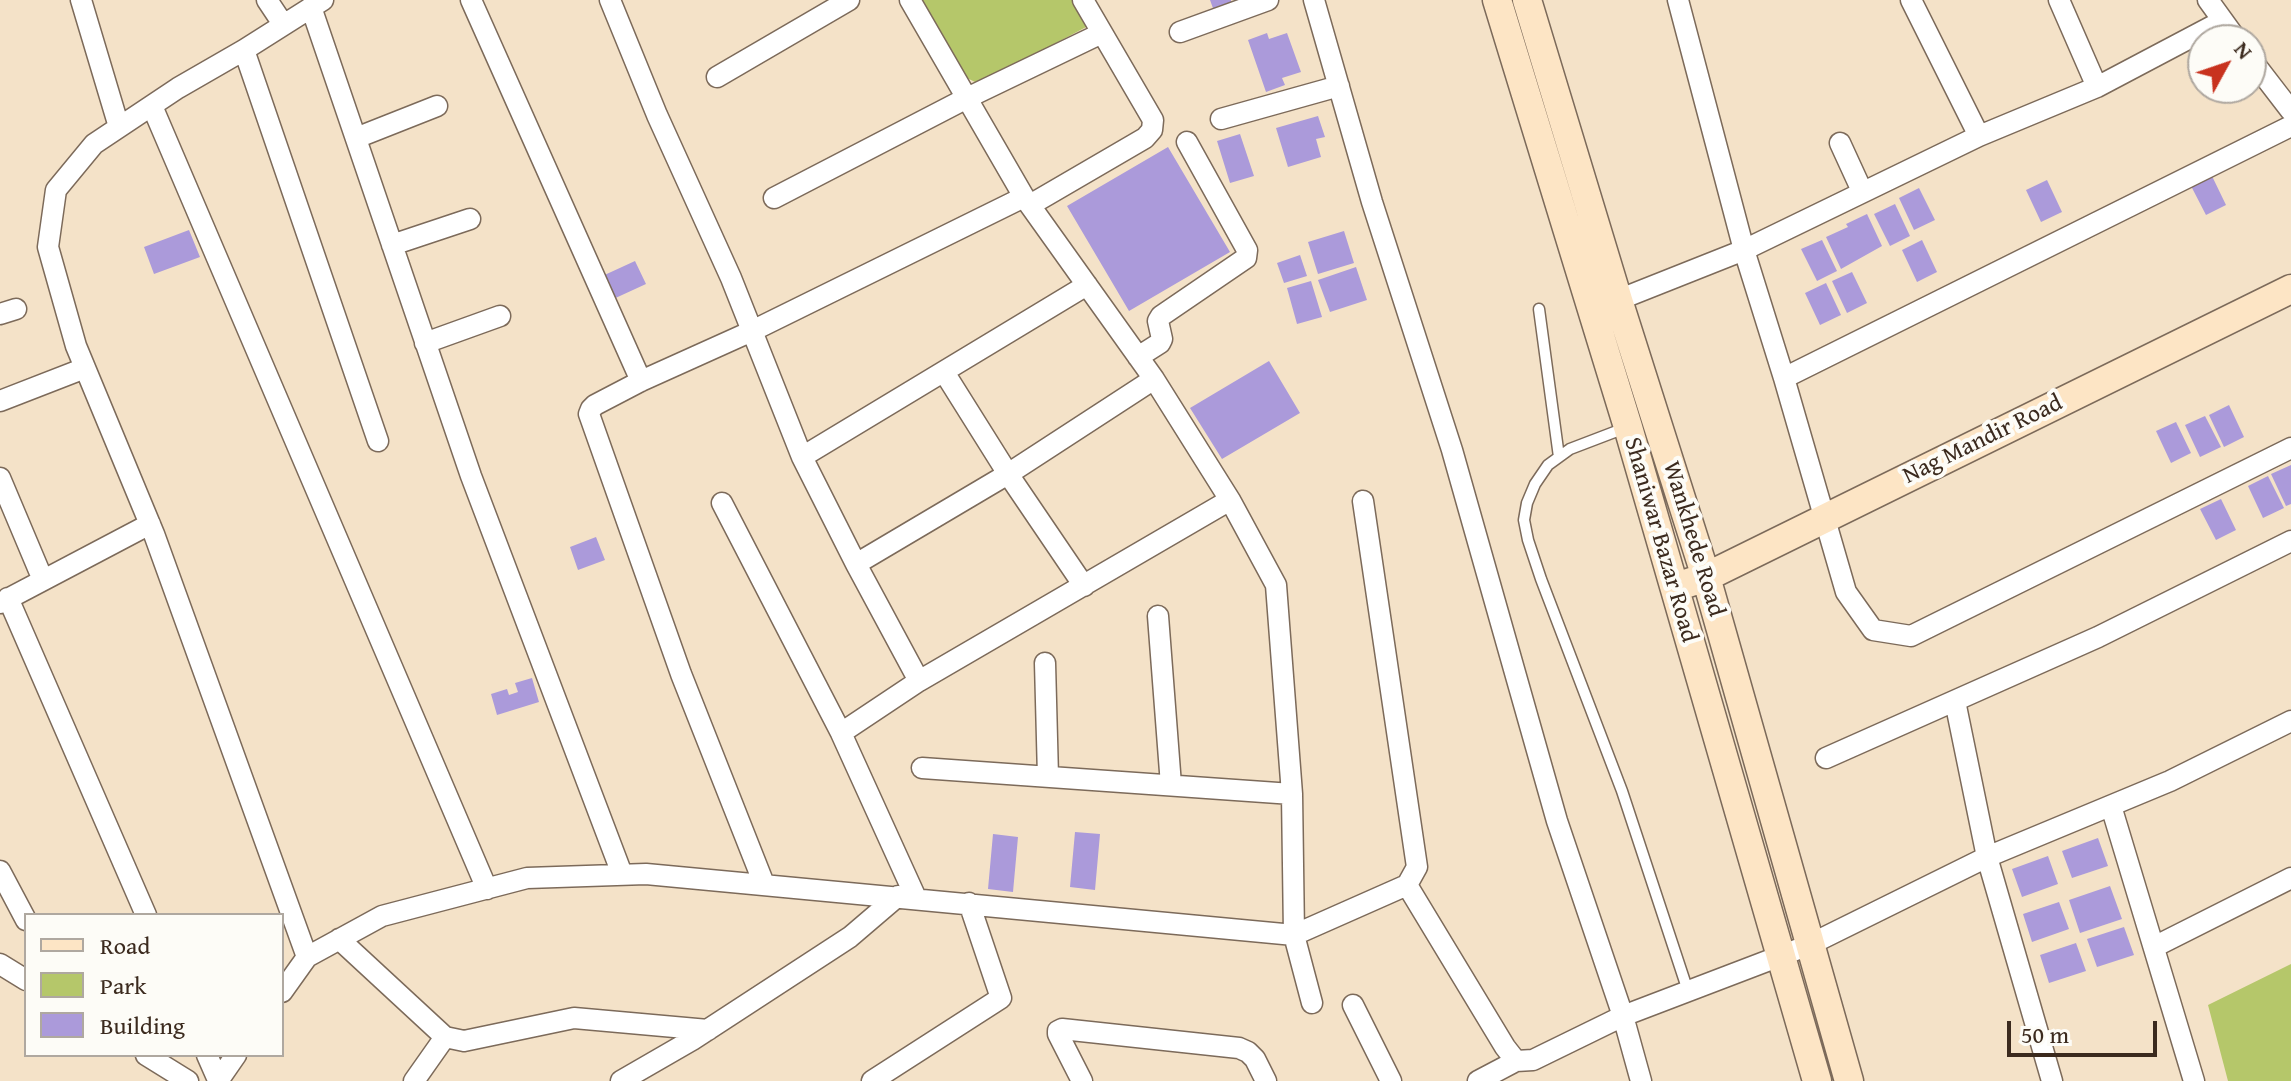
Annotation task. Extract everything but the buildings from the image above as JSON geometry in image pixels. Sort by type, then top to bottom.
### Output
[{"type":"main road","name":"Shaniwar Bazar Road","points":[[1497,0],[1628,427],[1817,1081]]},
{"type":"main road","name":"Wankhede Road","points":[[1527,0],[1706,577],[1849,1081]]},
{"type":"main road","name":"Nag Mandir Road","points":[[1674,588],[1706,577],[2291,289]]},
{"type":"street","points":[[81,0],[119,127]]},
{"type":"street","points":[[267,0],[283,24]]},
{"type":"street","points":[[471,0],[641,381]]},
{"type":"street","points":[[610,0],[657,115],[711,231],[802,457],[919,681]]},
{"type":"street","points":[[717,77],[849,0]]},
{"type":"street","points":[[910,0],[1027,201],[1154,379],[1230,500],[1276,585],[1292,794],[1294,935],[1312,1003]]},
{"type":"street","points":[[764,884],[681,674],[589,414],[595,405],[641,381],[1027,201],[1145,138],[1152,130],[1153,120],[1083,0]]},
{"type":"street","points":[[1180,32],[1268,0]]},
{"type":"street","points":[[1314,0],[1372,202],[1452,450],[1557,821],[1623,1016],[1641,1081]]},
{"type":"street","points":[[1678,0],[1744,250],[1846,592],[1873,630],[1911,636],[2291,448]]},
{"type":"street","points":[[1911,0],[1979,136]]},
{"type":"street","points":[[2059,0],[2097,87]]},
{"type":"street","points":[[2208,0],[2224,24]]},
{"type":"street","points":[[307,957],[150,524],[76,346],[48,247],[56,190],[94,144],[317,4],[356,138],[471,476],[622,874]]},
{"type":"street","points":[[1618,300],[1744,250],[1979,136],[2097,87],[2222,21]]},
{"type":"street","points":[[774,198],[967,98],[1102,33]]},
{"type":"street","points":[[244,50],[378,441]]},
{"type":"street","points":[[2267,80],[2291,111]]},
{"type":"street","points":[[1221,119],[1339,86]]},
{"type":"street","points":[[152,106],[487,889]]},
{"type":"street","points":[[356,138],[437,106]]},
{"type":"street","points":[[1784,378],[2291,126]]},
{"type":"street","points":[[1138,357],[1160,343],[1158,321],[1161,316],[1246,258],[1247,250],[1187,142]]},
{"type":"street","points":[[1840,143],[1862,191]]},
{"type":"street","points":[[392,245],[470,219]]},
{"type":"street","points":[[802,457],[1087,285]]},
{"type":"street","points":[[425,343],[500,316]]},
{"type":"street","points":[[0,401],[85,368]]},
{"type":"street","points":[[944,372],[1084,586]]},
{"type":"street","points":[[856,564],[1008,474],[1154,379]]},
{"type":"street","points":[[0,478],[43,580]]},
{"type":"street","points":[[841,733],[919,681],[1230,500]]},
{"type":"street","points":[[284,989],[307,957],[382,916],[527,878],[646,874],[1294,935],[1407,885],[1417,867],[1363,501]]},
{"type":"street","points":[[722,503],[841,733],[907,897]]},
{"type":"street","points":[[145,913],[4,600],[150,524]]},
{"type":"street","points":[[1826,758],[2098,637],[2291,541]]},
{"type":"street","points":[[1158,616],[1171,785]]},
{"type":"street","points":[[1045,663],[1048,777]]},
{"type":"street","points":[[1955,701],[1987,857],[2052,1081]]},
{"type":"street","points":[[1478,1081],[1516,1061],[1533,1060],[1623,1016],[1809,945],[1987,857],[2170,781],[2291,721]]},
{"type":"street","points":[[922,768],[1292,794]]},
{"type":"street","points":[[2111,806],[2194,1081]]},
{"type":"street","points":[[0,871],[24,916]]},
{"type":"street","points":[[2154,947],[2291,878]]},
{"type":"street","points":[[1407,885],[1482,1011],[1516,1061]]},
{"type":"street","points":[[621,1081],[708,1030],[907,897]]},
{"type":"street","points":[[872,1081],[1001,998],[969,903]]},
{"type":"street","points":[[339,939],[445,1037],[464,1041],[574,1018],[708,1030]]},
{"type":"street","points":[[0,964],[24,979]]},
{"type":"street","points":[[1353,1005],[1391,1081]]},
{"type":"street","points":[[1082,1081],[1058,1034],[1062,1029],[1239,1048],[1255,1059],[1266,1081]]},
{"type":"street","points":[[414,1081],[445,1037]]},
{"type":"street","points":[[149,1057],[188,1081]]},
{"type":"street","points":[[208,1057],[218,1081]]},
{"type":"street","points":[[218,1081],[235,1057]]},
{"type":"lane","points":[[1539,309],[1559,457]]},
{"type":"lane","points":[[1628,427],[1570,449],[1548,465],[1535,484],[1524,520],[1528,540],[1622,791],[1688,991]]},
{"type":"green space","points":[[922,0],[1073,0],[1088,26],[985,81],[975,82],[967,78]]},
{"type":"green space","points":[[2291,964],[2291,1081],[2228,1081],[2208,1005]]}]
